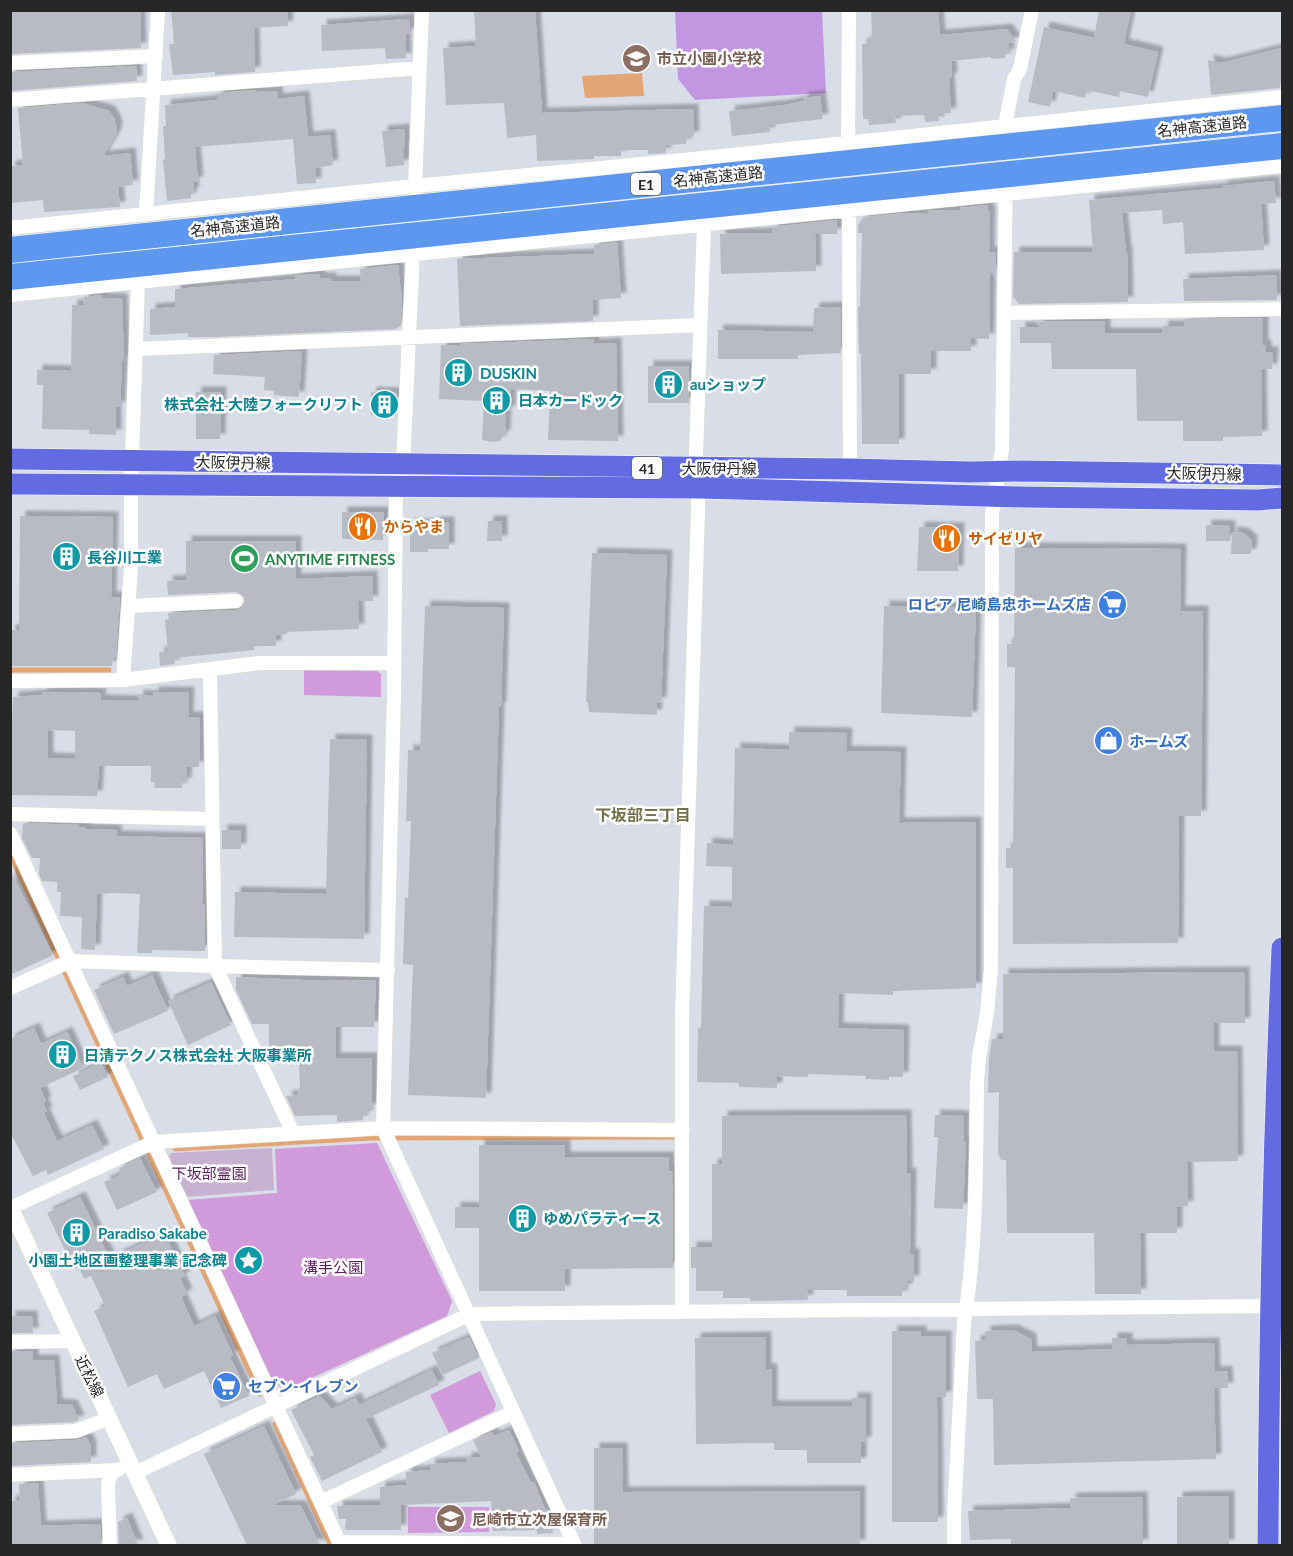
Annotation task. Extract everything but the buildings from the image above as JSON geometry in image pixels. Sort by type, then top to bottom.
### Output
[{"type":"highway","name":"名神高速道路","points":[[10,250],[1282,118]]},
{"type":"highway","name":"名神高速道路","points":[[10,277],[1282,146]]},
{"type":"main road","name":"大阪伊丹線","points":[[10,459],[403,464],[698,478],[994,496],[1258,500],[1282,498]]},
{"type":"main road","name":"大阪伊丹線","points":[[10,484],[396,487],[698,478],[850,469],[999,473],[1023,471],[1282,475]]},
{"type":"main road","points":[[1268,1545],[1271,1306],[1278,1218],[1282,948]]},
{"type":"street","points":[[123,680],[131,567],[131,486],[138,282],[154,89],[158,10]]},
{"type":"street","points":[[10,833],[340,1544],[575,1544],[383,1128],[396,487],[403,464],[422,10]]},
{"type":"street","points":[[849,10],[850,469]]},
{"type":"street","points":[[954,1545],[955,1490],[973,1241],[979,1057],[987,1013],[991,969],[992,514],[1002,450],[1005,126],[1014,79],[1020,69],[1032,10]]},
{"type":"street","points":[[10,63],[156,56]]},
{"type":"street","points":[[10,100],[420,68]]},
{"type":"street","points":[[10,228],[1282,97]]},
{"type":"street","points":[[682,1312],[682,1017],[698,478],[696,453],[702,224],[693,159]]},
{"type":"street","points":[[10,294],[1282,166]]},
{"type":"street","points":[[1004,313],[1282,309]]},
{"type":"street","points":[[136,349],[700,325]]},
{"type":"street","points":[[129,606],[236,601]]},
{"type":"street","points":[[10,681],[123,680],[260,663],[394,663]]},
{"type":"street","points":[[210,670],[215,966],[293,1133]]},
{"type":"street","points":[[10,814],[212,819]]},
{"type":"street","points":[[10,988],[70,961],[388,970]]},
{"type":"street","points":[[11,1208],[154,1142],[383,1128],[683,1130]]},
{"type":"street","name":"近松線","points":[[11,1208],[110,1418],[127,1469],[169,1545]]},
{"type":"street","points":[[110,1545],[108,1484],[111,1473],[127,1469],[276,1405],[469,1315],[1271,1306]]},
{"type":"street","points":[[10,1342],[73,1341]]},
{"type":"street","points":[[321,1502],[513,1412]]},
{"type":"street","points":[[10,1434],[76,1431],[110,1418]]},
{"type":"street","points":[[10,1474],[127,1469]]},
{"type":"green space","points":[[304,670],[377,671],[381,674],[381,697],[304,695]]},
{"type":"green space","name":"溝手公園","points":[[377,1143],[452,1301],[447,1316],[290,1388],[272,1384],[187,1200],[277,1193],[275,1149]]},
{"type":"green space","name":"下坂部霊園","points":[[272,1148],[274,1190],[186,1197],[169,1156],[171,1153]]},
{"type":"green space","points":[[480,1371],[496,1404],[494,1411],[449,1433],[430,1395]]},
{"type":"green space","points":[[408,1507],[489,1507],[489,1532],[408,1533]]},
{"type":"shaded area","points":[[675,11],[822,11],[826,93],[695,100],[678,79]]},
{"type":"shaded area","points":[[642,73],[644,96],[585,98],[582,76]]},
{"type":"waterway","points":[[10,670],[109,670]]},
{"type":"waterway","points":[[10,854],[260,1394]]},
{"type":"waterway","points":[[175,1149],[371,1138],[680,1137]]},
{"type":"waterway","points":[[275,1424],[331,1546]]},
{"type":"place","name":"市立小園小学校","points":[[636,58]]},
{"type":"place","name":"DUSKIN","points":[[459,373]]},
{"type":"place","name":"auショップ","points":[[669,384]]},
{"type":"place","name":"日本カードック","points":[[497,400]]},
{"type":"place","name":"株式会社 大陸フォークリフト","points":[[384,404]]},
{"type":"place","name":"からやま","points":[[363,526]]},
{"type":"place","name":"サイゼリヤ","points":[[947,538]]},
{"type":"place","name":"長谷川工業","points":[[66,557]]},
{"type":"place","name":"ANYTIME FITNESS","points":[[244,559]]},
{"type":"place","name":"ロピア 尼崎島忠ホームズ店","points":[[1112,604]]},
{"type":"place","name":"ホームズ","points":[[1108,741]]},
{"type":"place","name":"日清テクノス株式会社 大阪事業所","points":[[63,1055]]},
{"type":"place","name":"ゆめパラティース","points":[[522,1218]]},
{"type":"place","name":"Paradiso Sakabe","points":[[77,1233]]},
{"type":"place","name":"小園土地区画整理事業 記念碑","points":[[248,1260]]},
{"type":"place","name":"セブン-イレブン","points":[[227,1386]]},
{"type":"place","name":"尼崎市立次屋保育所","points":[[451,1519]]},
{"type":"district","name":"下坂部三丁目","points":[[643,814]]}]
